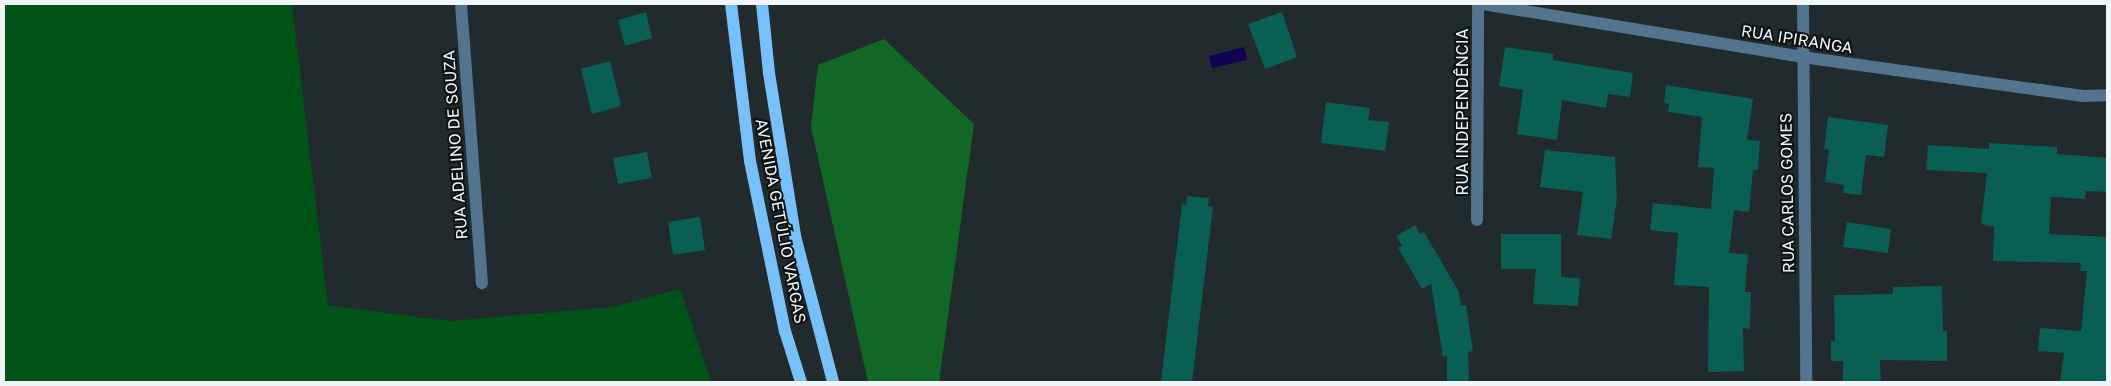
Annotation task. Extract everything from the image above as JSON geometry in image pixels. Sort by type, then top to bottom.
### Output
[{"type":"main road","name":"AVENIDA GETÚLIO VARGAS","points":[[731,4],[750,161],[785,331],[802,382]]},
{"type":"main road","name":"AVENIDA GETÚLIO VARGAS","points":[[762,4],[769,73],[795,236],[833,382]]},
{"type":"street","name":"RUA ADELINO DE SOUZA","points":[[461,4],[482,283]]},
{"type":"street","name":"RUA INDEPENDÊNCIA","points":[[1477,220],[1478,4]]},
{"type":"street","name":"RUA IPIRANGA","points":[[1483,4],[1802,57],[2083,96],[2107,95]]},
{"type":"street","name":"RUA CARLOS GOMES","points":[[1803,4],[1806,382]]},
{"type":"green space","points":[[4,4],[292,4],[328,305],[449,321],[612,307],[680,289],[711,382],[4,382]]},
{"type":"green space","points":[[884,39],[974,124],[939,382],[868,382],[811,127],[818,65]]},
{"type":"shaded area","points":[[1244,47],[1247,60],[1212,68],[1209,56]]},
{"type":"building","points":[[646,12],[652,38],[625,46],[618,20]]},
{"type":"building","points":[[1282,12],[1297,57],[1265,69],[1248,24]]},
{"type":"building","points":[[1505,47],[1553,54],[1553,60],[1633,73],[1630,97],[1608,94],[1606,108],[1562,100],[1557,140],[1517,134],[1523,90],[1499,86]]},
{"type":"building","points":[[610,61],[621,106],[592,114],[581,69]]},
{"type":"building","points":[[1666,85],[1753,99],[1747,140],[1760,141],[1758,170],[1753,170],[1749,212],[1734,210],[1729,253],[1748,254],[1745,292],[1751,292],[1750,329],[1743,328],[1744,371],[1708,372],[1709,287],[1674,285],[1678,233],[1650,230],[1653,203],[1711,209],[1714,168],[1698,167],[1702,117],[1668,112],[1669,104],[1664,103]]},
{"type":"building","points":[[1326,102],[1370,108],[1368,120],[1389,122],[1385,151],[1321,143]]},
{"type":"building","points":[[1828,117],[1888,125],[1884,157],[1866,155],[1861,195],[1843,193],[1844,185],[1825,182],[1829,150],[1824,149]]},
{"type":"building","points":[[1989,143],[2057,147],[2057,154],[2107,158],[2107,192],[2086,191],[2085,199],[2051,197],[2049,234],[2107,237],[2107,382],[2060,382],[2064,353],[2038,351],[2040,328],[2081,331],[2087,271],[2080,271],[2081,263],[1993,261],[1994,227],[1981,224],[1987,173],[1926,170],[1928,145],[1989,149]]},
{"type":"building","points":[[1545,150],[1615,157],[1617,198],[1611,239],[1577,235],[1583,192],[1540,187]]},
{"type":"building","points":[[647,152],[652,178],[618,184],[613,158]]},
{"type":"building","points":[[1187,196],[1209,198],[1208,206],[1213,207],[1192,382],[1161,382],[1182,204],[1186,205]]},
{"type":"building","points":[[700,217],[705,250],[673,255],[668,222]]},
{"type":"building","points":[[1847,222],[1891,229],[1888,253],[1843,247]]},
{"type":"building","points":[[1415,225],[1420,234],[1424,232],[1459,292],[1461,306],[1466,305],[1473,351],[1468,352],[1469,382],[1447,382],[1447,356],[1443,357],[1431,284],[1422,289],[1398,248],[1402,246],[1396,236]]},
{"type":"building","points":[[1501,234],[1561,234],[1561,277],[1580,278],[1578,306],[1533,304],[1536,269],[1501,269]]},
{"type":"building","points":[[1942,286],[1943,331],[1947,331],[1947,361],[1880,360],[1881,382],[1843,382],[1843,361],[1831,361],[1831,341],[1835,341],[1834,295],[1893,294],[1893,287]]}]
